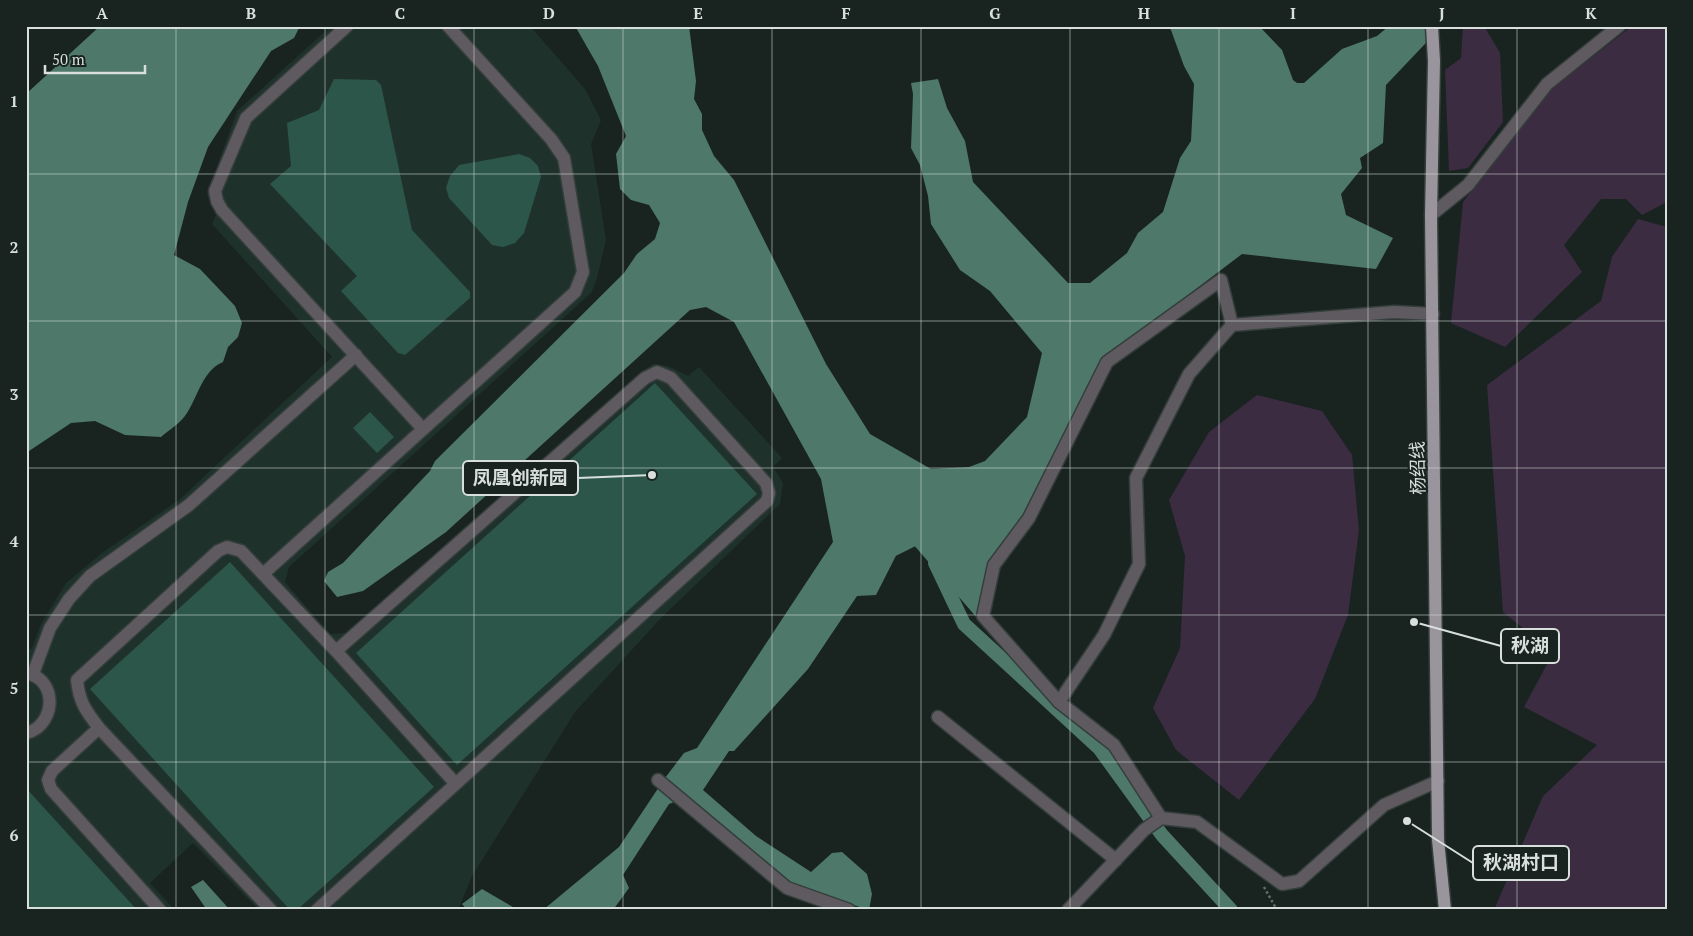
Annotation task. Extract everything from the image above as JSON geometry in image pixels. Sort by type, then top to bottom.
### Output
[{"type":"main road","name":"杨绍线","points":[[1432,26],[1434,61],[1432,215],[1438,840],[1445,910]]},
{"type":"street","points":[[347,26],[246,118],[215,191],[217,201],[222,210],[423,429]]},
{"type":"street","points":[[263,574],[575,292],[583,272],[564,158],[551,139],[448,26]]},
{"type":"street","points":[[1432,215],[1468,185],[1547,84],[1619,26]]},
{"type":"street","points":[[1162,818],[1114,744],[1059,702],[983,616],[994,565],[1028,518],[1107,362],[1221,280],[1232,325]]},
{"type":"street","points":[[1059,702],[1104,635],[1139,564],[1136,478],[1188,374],[1232,325],[1394,312],[1433,314]]},
{"type":"street","points":[[26,733],[31,732],[45,721],[51,704],[46,686],[30,673],[50,628],[69,599],[90,576],[189,505],[356,355]]},
{"type":"street","points":[[316,910],[767,501],[769,493],[766,483],[678,385],[671,378],[658,372],[645,378],[336,651]]},
{"type":"street","points":[[271,910],[99,728],[83,707],[78,692],[77,680],[218,551],[227,547],[241,551],[336,651],[455,783]]},
{"type":"street","points":[[938,717],[1116,860]]},
{"type":"street","points":[[99,728],[52,771],[48,780],[51,789],[160,910]]},
{"type":"street","points":[[658,780],[787,888],[849,910]]},
{"type":"street","points":[[1068,910],[1144,830],[1162,818],[1197,822],[1282,884],[1299,881],[1384,805],[1438,781]]},
{"type":"shaded area","points":[[100,26],[300,26],[294,38],[271,51],[208,147],[188,202],[174,255],[200,269],[235,306],[242,323],[238,337],[228,347],[223,362],[210,371],[185,416],[161,437],[125,435],[95,421],[71,423],[26,453],[26,94]]},
{"type":"shaded area","points":[[331,26],[530,26],[585,89],[601,120],[591,144],[606,240],[596,282],[591,293],[289,567],[285,582],[330,634],[346,633],[653,364],[668,366],[688,376],[699,367],[782,458],[773,467],[783,483],[780,504],[661,618],[575,712],[472,876],[458,910],[259,910],[193,843],[150,883],[175,910],[26,910],[26,651],[32,648],[41,624],[66,583],[102,553],[180,499],[332,357],[212,224],[216,215],[207,195],[237,111]]},
{"type":"shaded area","points":[[575,26],[689,26],[696,81],[694,99],[702,114],[702,130],[714,156],[734,180],[826,364],[870,434],[931,469],[969,467],[985,461],[1027,417],[1042,353],[990,291],[960,270],[931,224],[928,196],[920,165],[911,148],[913,94],[911,83],[938,79],[947,108],[965,141],[973,182],[1068,283],[1090,283],[1127,253],[1138,233],[1163,212],[1180,158],[1191,141],[1194,84],[1184,66],[1168,26],[1259,26],[1282,50],[1293,80],[1297,83],[1304,83],[1342,49],[1377,36],[1389,26],[1442,26],[1386,85],[1383,143],[1360,158],[1362,168],[1341,194],[1346,215],[1393,238],[1376,269],[1242,254],[1104,359],[1026,517],[991,562],[978,619],[906,536],[876,595],[857,596],[808,669],[734,751],[729,751],[703,790],[756,836],[811,872],[832,853],[842,852],[867,874],[872,894],[869,910],[794,886],[687,797],[669,804],[623,875],[629,888],[613,910],[543,910],[619,847],[684,753],[697,748],[833,542],[821,479],[734,322],[706,307],[690,310],[446,532],[363,591],[337,597],[324,581],[328,572],[343,563],[430,471],[435,461],[624,273],[637,254],[655,239],[660,223],[649,205],[631,200],[620,189],[616,154],[626,136],[598,66]]},
{"type":"shaded area","points":[[1463,26],[1484,26],[1500,53],[1503,122],[1468,168],[1449,171],[1445,70],[1461,58]]},
{"type":"shaded area","points":[[1632,26],[1667,26],[1667,202],[1642,215],[1626,199],[1601,199],[1564,245],[1582,272],[1505,347],[1451,323],[1463,202],[1549,91]]},
{"type":"shaded area","points":[[1638,219],[1667,227],[1667,910],[1494,910],[1543,796],[1597,745],[1524,707],[1553,653],[1503,612],[1487,385],[1601,301],[1612,257]]},
{"type":"shaded area","points":[[1257,395],[1322,411],[1352,455],[1359,530],[1348,615],[1315,699],[1239,800],[1176,750],[1153,708],[1180,648],[1185,556],[1169,500],[1209,432]]},
{"type":"shaded area","points":[[203,880],[230,910],[207,910],[191,887]]},
{"type":"shaded area","points":[[482,889],[518,910],[467,910],[462,904]]},
{"type":"building","points":[[334,79],[376,80],[381,85],[412,230],[470,292],[470,298],[405,355],[398,353],[341,291],[357,276],[270,184],[291,166],[287,123],[319,110]]},
{"type":"building","points":[[519,154],[530,158],[538,166],[541,177],[524,233],[515,243],[503,247],[492,245],[449,198],[446,188],[450,176],[459,165]]},
{"type":"building","points":[[655,383],[757,494],[457,765],[356,653]]},
{"type":"building","points":[[370,412],[394,437],[377,453],[353,428]]},
{"type":"building","points":[[230,562],[434,787],[297,910],[290,910],[90,689]]},
{"type":"building","points":[[26,788],[137,910],[26,910]]},
{"type":"waterway","points":[[884,554],[927,531]]},
{"type":"waterway","points":[[935,563],[964,624],[1099,748],[1162,835],[1231,910]]},
{"type":"place","name":"凤凰创新园","points":[[652,475]]},
{"type":"place","name":"秋湖","points":[[1414,622]]},
{"type":"place","name":"秋湖村口","points":[[1407,821]]}]
